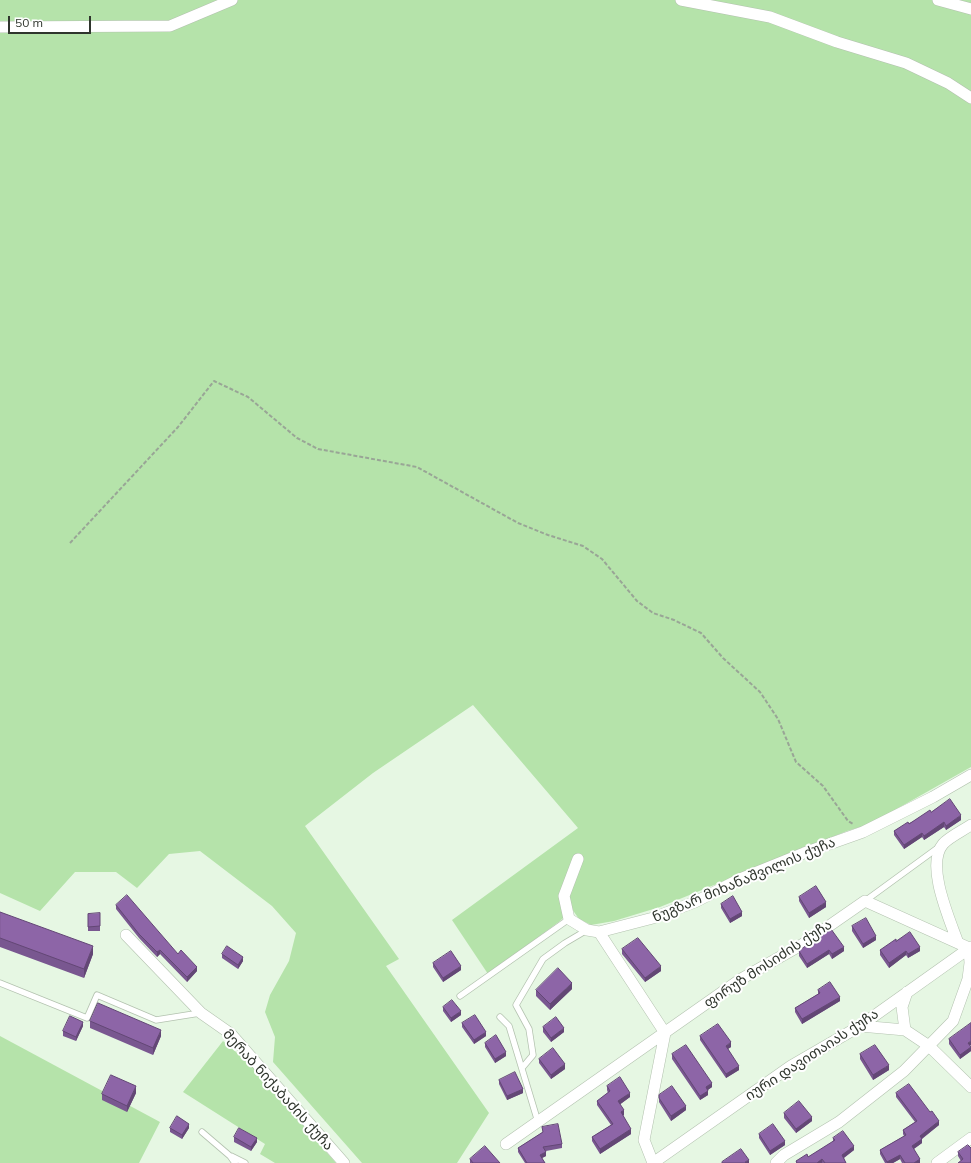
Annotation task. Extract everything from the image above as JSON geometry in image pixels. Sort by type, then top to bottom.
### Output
[{"type":"street","points":[[0,27],[170,26],[232,0]]},
{"type":"street","points":[[681,0],[770,17],[837,42],[906,63],[948,83],[971,98]]},
{"type":"street","points":[[938,0],[971,9]]},
{"type":"street","name":"ნუგზარ მიხანაშვილის ქუჩა","points":[[569,919],[587,930],[599,932],[660,916],[695,902],[742,878],[804,853],[863,832],[933,797],[971,775]]},
{"type":"street","name":"ფირუზ მოსიძის ქუჩა","points":[[943,844],[971,825]]},
{"type":"street","points":[[943,844],[936,856],[938,881],[958,943]]},
{"type":"street","points":[[569,919],[564,896],[578,860]]},
{"type":"street","points":[[776,1163],[784,1155],[839,1122],[904,1071],[953,1021],[968,979],[971,963],[970,947],[865,901]]},
{"type":"street","name":"ფირუზ მოსიძის ქუჩა","points":[[506,1144],[538,1123],[741,978],[803,944],[865,901]]},
{"type":"street","points":[[599,932],[665,1033],[644,1140],[653,1163]]},
{"type":"street","name":"მერაბ ნიქაბაძის ქუჩა","points":[[126,935],[201,1012],[231,1034],[344,1163]]},
{"type":"street","name":"იური დავითაიას ქუჩა","points":[[653,1163],[791,1066],[860,1026],[970,947]]},
{"type":"street","points":[[905,1030],[902,1006],[907,992]]},
{"type":"street","points":[[860,1026],[905,1030],[929,1046],[971,1087]]},
{"type":"street","points":[[937,1163],[971,1138]]},
{"type":"lane","name":"ფირუზ მოსიძის ქუჩა","points":[[865,901],[943,844]]},
{"type":"lane","points":[[460,996],[569,919]]},
{"type":"lane","points":[[522,1068],[533,1055],[529,1029],[516,1005],[543,959],[565,943],[587,930]]},
{"type":"lane","points":[[0,983],[87,1018],[97,995],[156,1020],[201,1012]]},
{"type":"lane","points":[[500,1017],[509,1026],[538,1123]]},
{"type":"lane","points":[[202,1132],[230,1156],[235,1163]]},
{"type":"lane","points":[[230,1156],[245,1163]]},
{"type":"path","points":[[70,542],[178,427],[214,381],[232,388],[248,397],[297,438],[318,450],[417,467],[518,523],[548,536],[583,546],[602,560],[637,601],[653,613],[674,620],[701,633],[723,658],[760,692],[778,719],[796,762],[823,786],[848,821],[863,832]]},
{"type":"green space","points":[[0,0],[971,0],[971,767],[870,824],[847,831],[660,907],[614,921],[591,925],[579,919],[572,909],[560,921],[488,974],[452,920],[578,828],[473,705],[373,773],[305,826],[399,959],[386,966],[489,1113],[457,1163],[362,1163],[273,1062],[275,1037],[265,1012],[270,995],[289,961],[296,933],[272,906],[200,851],[169,854],[137,888],[116,872],[75,872],[40,911],[0,893]]},
{"type":"green space","points":[[0,1036],[160,1122],[139,1163],[0,1163]]},
{"type":"green space","points":[[223,1041],[249,1063],[336,1163],[275,1163],[260,1154],[265,1144],[183,1092]]},
{"type":"building","points":[[950,799],[961,815],[946,826],[944,822],[924,836],[922,833],[904,845],[894,831],[908,822],[909,824],[930,810],[931,812]]},
{"type":"building","points":[[816,886],[826,902],[809,913],[799,897]]},
{"type":"building","points":[[127,895],[178,954],[181,950],[197,967],[187,977],[160,950],[157,952],[139,934],[116,905]]},
{"type":"building","points":[[733,896],[742,912],[730,919],[721,904]]},
{"type":"building","points":[[0,912],[93,946],[84,969],[0,938]]},
{"type":"building","points":[[100,913],[100,926],[88,927],[88,914]]},
{"type":"building","points":[[866,918],[876,936],[863,944],[852,926]]},
{"type":"building","points":[[831,929],[844,947],[832,954],[829,950],[807,964],[799,951]]},
{"type":"building","points":[[910,932],[920,947],[908,954],[906,951],[889,963],[880,950],[896,939],[896,941]]},
{"type":"building","points":[[638,938],[661,966],[645,978],[622,949]]},
{"type":"building","points":[[227,946],[243,957],[238,965],[222,954]]},
{"type":"building","points":[[451,951],[461,966],[443,978],[433,963]]},
{"type":"building","points":[[558,968],[572,983],[550,1004],[536,990]]},
{"type":"building","points":[[830,982],[840,997],[802,1019],[795,1008],[820,993],[818,990]]},
{"type":"building","points":[[452,1000],[461,1011],[451,1018],[443,1007]]},
{"type":"building","points":[[98,1003],[161,1030],[153,1048],[90,1021]]},
{"type":"building","points":[[475,1015],[486,1032],[474,1040],[462,1023]]},
{"type":"building","points":[[70,1016],[83,1022],[76,1037],[63,1031]]},
{"type":"building","points":[[556,1017],[564,1028],[551,1038],[543,1027]]},
{"type":"building","points":[[971,1023],[971,1041],[968,1043],[971,1047],[960,1055],[949,1039]]},
{"type":"building","points":[[718,1024],[731,1042],[726,1046],[739,1066],[726,1074],[700,1036]]},
{"type":"building","points":[[496,1035],[506,1052],[495,1059],[485,1043]]},
{"type":"building","points":[[686,1045],[712,1083],[706,1087],[708,1091],[700,1096],[672,1054]]},
{"type":"building","points":[[875,1045],[889,1065],[873,1075],[860,1054]]},
{"type":"building","points":[[553,1048],[565,1064],[551,1075],[539,1059]]},
{"type":"building","points":[[515,1072],[523,1089],[507,1096],[499,1080]]},
{"type":"building","points":[[111,1075],[136,1086],[127,1106],[102,1094]]},
{"type":"building","points":[[620,1077],[630,1093],[618,1101],[624,1110],[621,1112],[631,1129],[600,1149],[592,1137],[613,1124],[597,1101],[610,1091],[607,1086]]},
{"type":"building","points":[[909,1084],[930,1112],[932,1111],[939,1121],[920,1136],[922,1139],[912,1146],[920,1159],[914,1163],[905,1163],[900,1155],[887,1162],[880,1150],[906,1135],[903,1130],[917,1121],[896,1093]]},
{"type":"building","points":[[672,1086],[686,1106],[671,1116],[659,1098],[659,1095]]},
{"type":"building","points":[[799,1101],[812,1117],[796,1129],[784,1113]]},
{"type":"building","points":[[177,1116],[189,1124],[182,1135],[170,1128]]},
{"type":"building","points":[[558,1124],[562,1144],[543,1147],[546,1152],[540,1155],[545,1163],[527,1163],[518,1148],[543,1132],[542,1127]]},
{"type":"building","points":[[773,1124],[785,1141],[770,1151],[759,1134]]},
{"type":"building","points":[[239,1128],[257,1138],[251,1147],[234,1137]]},
{"type":"building","points":[[843,1131],[854,1146],[842,1155],[846,1163],[825,1163],[822,1159],[817,1163],[797,1163],[796,1161],[807,1154],[808,1157],[835,1140],[833,1138]]},
{"type":"building","points":[[968,1145],[971,1148],[971,1163],[958,1163],[963,1159],[958,1152]]},
{"type":"building","points":[[485,1146],[500,1163],[473,1163],[470,1159]]},
{"type":"building","points":[[741,1149],[749,1160],[745,1162],[746,1163],[722,1163],[722,1162]]}]
